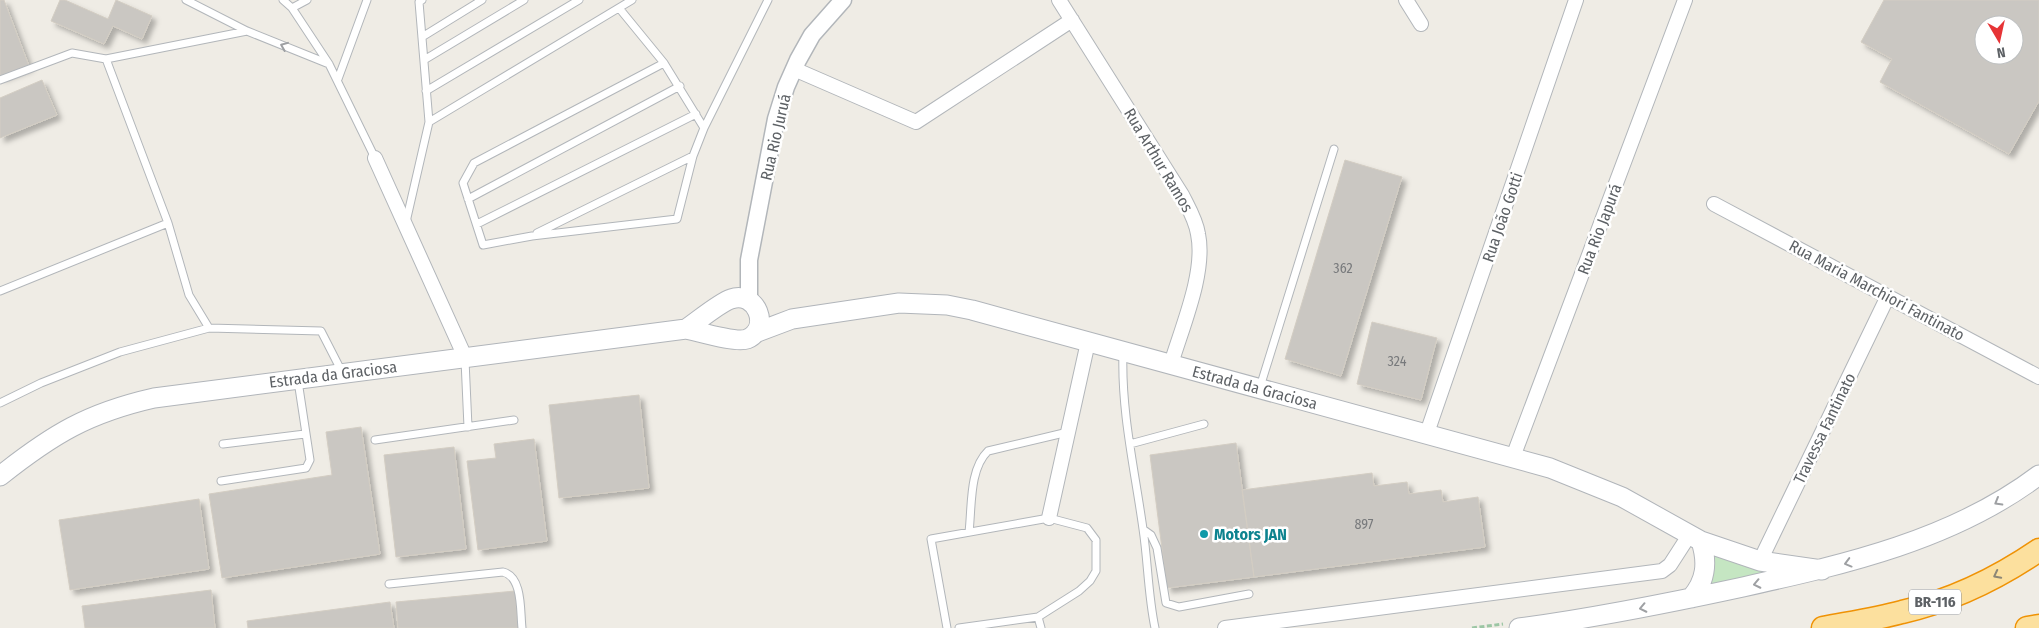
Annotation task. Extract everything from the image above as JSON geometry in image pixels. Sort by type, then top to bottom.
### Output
[{"type":"highway","name":"BR-116","points":[[1823,628],[1904,612],[1960,594],[2039,550]]},
{"type":"highway","points":[[2027,628],[2039,626]]},
{"type":"main road","name":"Estrada da Graciosa","points":[[686,329],[739,302],[792,319]]},
{"type":"main road","points":[[739,302],[760,315],[760,324],[755,333],[747,339],[737,340],[728,338],[721,331],[718,313],[739,302]]},
{"type":"main road","name":"Estrada da Graciosa","points":[[755,333],[792,319],[890,304],[930,304],[972,310],[1550,468],[1622,497],[1695,538],[1760,560],[1822,570]]},
{"type":"main road","name":"Estrada da Graciosa","points":[[0,476],[66,428],[123,405],[176,394],[686,329],[728,338]]},
{"type":"main road","points":[[1519,628],[1584,619],[1691,598],[1822,570],[1884,552],[1951,526],[1997,503],[2039,475]]},
{"type":"main road","points":[[1691,598],[1700,588],[1706,568],[1705,552],[1695,538]]},
{"type":"street","name":"Rua Rio Juruá","points":[[739,302],[776,119],[794,69],[812,35],[843,0]]},
{"type":"street","name":"Rua Arthur Ramos","points":[[1059,0],[1192,213],[1198,234],[1200,256],[1198,275],[1171,364]]},
{"type":"street","points":[[1406,0],[1421,24]]},
{"type":"street","name":"Rua João Gotti","points":[[1427,434],[1576,0]]},
{"type":"street","name":"Rua Rio Japurá","points":[[1513,457],[1685,0]]},
{"type":"street","points":[[794,69],[916,122],[1072,20]]},
{"type":"street","points":[[375,158],[465,356]]},
{"type":"street","name":"Rua Maria Marchiori Fantinato","points":[[1714,204],[2039,376]]},
{"type":"street","name":"Travessa Fantinato","points":[[1760,560],[1888,296]]},
{"type":"street","points":[[1050,518],[1088,342]]},
{"type":"street","points":[[1225,628],[1662,571],[1695,538]]},
{"type":"lane","points":[[186,0],[247,31],[329,64]]},
{"type":"lane","points":[[283,0],[292,8],[338,79],[375,158]]},
{"type":"lane","points":[[292,8],[307,0]]},
{"type":"lane","points":[[338,79],[367,0]]},
{"type":"lane","points":[[405,224],[429,122],[419,2],[422,0]]},
{"type":"lane","points":[[422,37],[482,0]]},
{"type":"lane","points":[[424,60],[524,0]]},
{"type":"lane","points":[[426,91],[579,0]]},
{"type":"lane","points":[[429,122],[632,0]]},
{"type":"lane","points":[[664,63],[474,163],[464,183],[483,245],[532,236],[678,219],[693,156],[704,128],[768,0]]},
{"type":"lane","points":[[619,8],[664,63],[680,86],[704,128]]},
{"type":"lane","points":[[0,80],[72,53],[106,59],[247,31]]},
{"type":"lane","points":[[106,59],[168,223],[190,295],[209,328]]},
{"type":"lane","points":[[468,199],[680,86]]},
{"type":"lane","points":[[477,224],[696,114]]},
{"type":"lane","points":[[1260,388],[1334,149]]},
{"type":"lane","points":[[532,236],[693,156]]},
{"type":"lane","points":[[0,291],[168,223]]},
{"type":"lane","points":[[0,403],[41,383],[120,352],[209,328],[321,332],[342,373]]},
{"type":"lane","points":[[1123,351],[1122,378],[1130,444],[1144,530],[1155,628]]},
{"type":"lane","points":[[465,356],[468,427]]},
{"type":"lane","points":[[221,481],[306,468],[310,460],[298,378]]},
{"type":"lane","points":[[376,440],[514,420]]},
{"type":"lane","points":[[1130,444],[1204,424]]},
{"type":"lane","points":[[969,532],[975,470],[982,457],[988,451],[1068,432]]},
{"type":"lane","points":[[223,444],[305,434]]},
{"type":"lane","points":[[947,628],[931,539],[1050,518],[1087,528],[1092,532],[1096,540],[1096,571],[1090,581],[1079,592],[1038,617],[959,628]]},
{"type":"lane","points":[[1144,530],[1151,535],[1157,548],[1166,603],[1179,607],[1249,594]]},
{"type":"lane","points":[[388,584],[508,573],[516,584],[522,628]]},
{"type":"lane","points":[[1038,617],[1041,628]]},
{"type":"green space","points":[[1711,552],[1743,566],[1775,571],[1707,586],[1714,574]]},
{"type":"building","points":[[0,0],[4,0],[29,66],[0,77]]},
{"type":"building","points":[[60,0],[65,0],[108,19],[116,0],[152,16],[142,39],[113,26],[104,44],[51,21]]},
{"type":"building","points":[[1884,0],[2039,0],[2039,101],[2009,154],[1880,82],[1892,59],[1861,42]]},
{"type":"building","points":[[42,80],[57,115],[0,138],[0,98]]},
{"type":"building","points":[[1345,160],[1402,177],[1341,376],[1285,359]]},
{"type":"building","points":[[1372,322],[1437,338],[1421,400],[1357,384]]},
{"type":"building","points":[[639,395],[649,488],[559,498],[549,405]]},
{"type":"building","points":[[361,427],[380,554],[222,578],[209,494],[332,475],[326,432]]},
{"type":"building","points":[[534,439],[547,541],[478,550],[467,461],[496,458],[494,444]]},
{"type":"building","name":"Motors JAN","points":[[1236,443],[1254,577],[1167,588],[1150,455]]},
{"type":"building","points":[[454,447],[466,549],[396,557],[384,455]]},
{"type":"building","points":[[1372,473],[1374,486],[1407,482],[1409,494],[1441,490],[1443,502],[1478,497],[1485,547],[1254,577],[1242,490]]},
{"type":"building","points":[[199,499],[209,569],[70,590],[59,520]]},
{"type":"building","points":[[211,590],[215,628],[85,628],[82,606]]},
{"type":"building","points":[[515,591],[518,628],[398,628],[396,602]]},
{"type":"building","points":[[390,602],[394,628],[248,628],[247,621]]},
{"type":"place","name":"Motors JAN","points":[[1204,534]]}]
